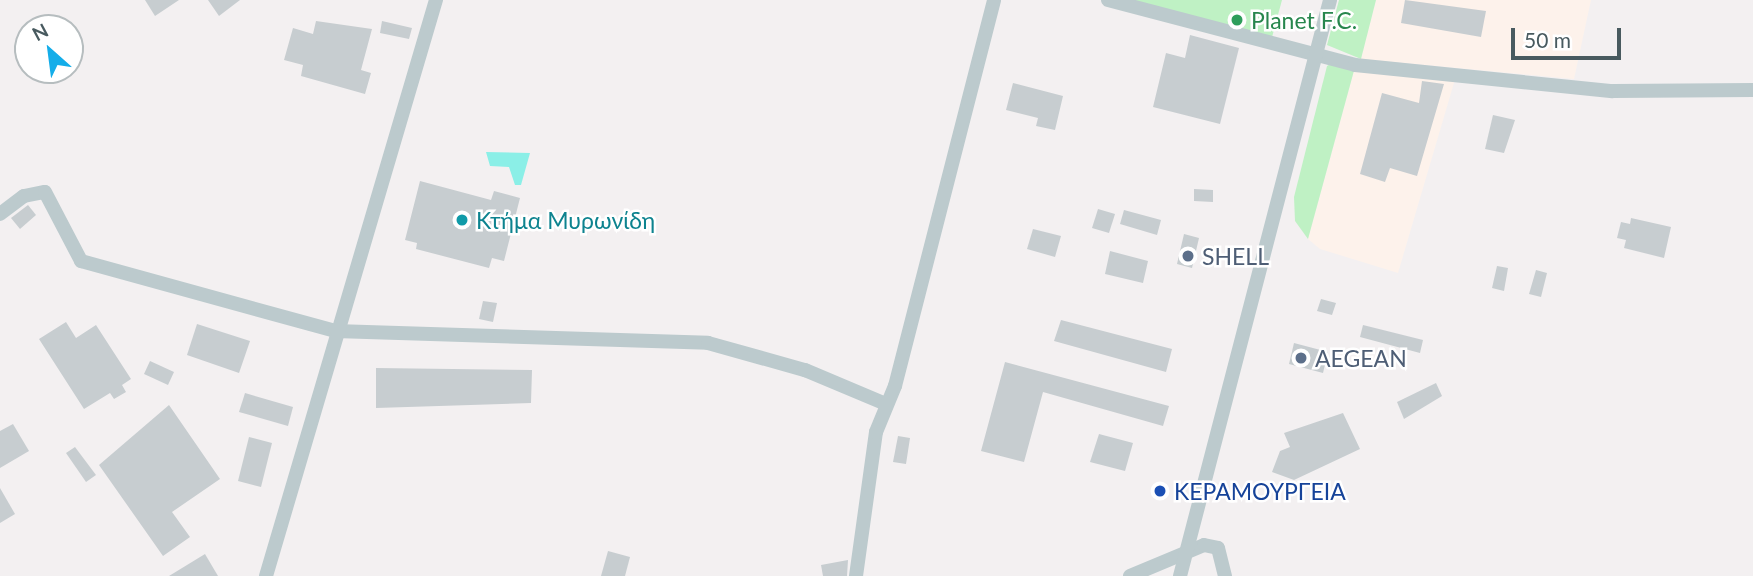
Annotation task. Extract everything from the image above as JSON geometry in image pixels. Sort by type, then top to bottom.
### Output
[{"type":"street","points":[[266,576],[335,331],[436,0]]},
{"type":"street","points":[[856,576],[863,496],[995,0]]},
{"type":"street","points":[[1108,0],[1315,56],[1613,91],[1753,90]]},
{"type":"street","points":[[1180,576],[1330,0]]},
{"type":"street","points":[[0,214],[23,196],[45,192],[81,261],[335,331],[708,343],[805,370],[886,404]]},
{"type":"street","points":[[1130,576],[1186,548],[1218,548],[1225,576]]},
{"type":"shaded area","points":[[1376,0],[1591,0],[1574,79],[1361,59]]},
{"type":"shaded area","points":[[1355,67],[1456,76],[1398,273],[1320,249],[1308,239]]},
{"type":"green space","name":"Planet F.C.","points":[[1123,0],[1282,0],[1271,41]]},
{"type":"green space","points":[[1339,0],[1376,0],[1361,59],[1327,45]]},
{"type":"green space","points":[[1334,62],[1355,67],[1308,239],[1295,221],[1294,197],[1327,66]]},
{"type":"water","points":[[486,152],[530,153],[521,185],[515,185],[509,167],[490,166]]},
{"type":"building","points":[[145,0],[179,0],[155,16]]},
{"type":"building","points":[[208,0],[240,0],[219,16]]},
{"type":"building","points":[[1405,0],[1486,11],[1481,37],[1401,23]]},
{"type":"building","points":[[316,21],[372,29],[361,70],[371,73],[365,94],[301,76],[303,65],[284,60],[293,28],[313,34]]},
{"type":"building","points":[[382,21],[412,28],[409,39],[380,33]]},
{"type":"building","points":[[1190,35],[1239,48],[1220,124],[1153,107],[1166,53],[1185,58]]},
{"type":"building","points":[[1422,81],[1444,84],[1417,176],[1390,168],[1385,182],[1360,174],[1382,93],[1419,103]]},
{"type":"building","points":[[1013,83],[1063,96],[1055,130],[1036,126],[1038,118],[1006,110]]},
{"type":"building","points":[[1493,115],[1515,120],[1504,153],[1485,149]]},
{"type":"building","name":"Κτήμα Μυρωνίδη","points":[[420,181],[491,200],[494,191],[520,198],[504,261],[492,258],[489,268],[416,249],[417,243],[405,240]]},
{"type":"building","points":[[1194,189],[1213,190],[1213,202],[1194,201]]},
{"type":"building","points":[[28,205],[36,215],[20,229],[11,218]]},
{"type":"building","points":[[1098,209],[1115,214],[1109,233],[1092,228]]},
{"type":"building","points":[[1124,210],[1161,220],[1157,235],[1120,224]]},
{"type":"building","points":[[1631,218],[1671,227],[1664,258],[1624,248],[1626,240],[1617,238],[1621,222],[1630,224]]},
{"type":"building","points":[[1033,229],[1061,236],[1055,257],[1027,249]]},
{"type":"building","points":[[1184,234],[1199,238],[1192,268],[1177,264]]},
{"type":"building","points":[[1110,251],[1148,261],[1143,283],[1105,274]]},
{"type":"building","points":[[1497,266],[1508,268],[1504,291],[1492,288]]},
{"type":"building","points":[[1536,270],[1547,273],[1541,297],[1529,294]]},
{"type":"building","points":[[1321,299],[1336,303],[1332,315],[1317,311]]},
{"type":"building","points":[[483,301],[497,303],[493,322],[479,319]]},
{"type":"building","points":[[1061,320],[1172,349],[1166,372],[1054,341]]},
{"type":"building","points":[[66,322],[76,338],[96,325],[131,379],[122,385],[126,392],[114,399],[110,393],[84,409],[39,339]]},
{"type":"building","points":[[197,324],[250,341],[239,373],[187,355]]},
{"type":"building","points":[[1363,325],[1423,340],[1420,353],[1360,337]]},
{"type":"building","points":[[1294,343],[1328,352],[1323,373],[1289,364]]},
{"type":"building","points":[[150,361],[174,372],[168,385],[144,374]]},
{"type":"building","points":[[1005,362],[1169,406],[1163,426],[1043,392],[1024,462],[981,451]]},
{"type":"building","points":[[376,368],[532,370],[531,403],[376,408]]},
{"type":"building","points":[[1436,383],[1442,396],[1404,419],[1397,402]]},
{"type":"building","points":[[245,393],[293,407],[288,426],[239,412]]},
{"type":"building","points":[[169,405],[220,479],[172,512],[190,537],[163,556],[99,465]]},
{"type":"building","points":[[1343,413],[1360,449],[1294,480],[1272,472],[1280,451],[1290,447],[1284,433]]},
{"type":"building","points":[[13,424],[29,451],[0,468],[0,431]]},
{"type":"building","points":[[1099,434],[1133,443],[1125,471],[1090,462]]},
{"type":"building","points":[[898,436],[910,438],[906,464],[893,462]]},
{"type":"building","points":[[249,437],[272,443],[261,487],[238,481]]},
{"type":"building","points":[[75,447],[96,475],[86,482],[66,453]]},
{"type":"building","points":[[0,488],[15,514],[0,523]]},
{"type":"building","points":[[608,551],[630,557],[625,576],[601,576]]},
{"type":"building","points":[[205,554],[218,576],[169,576]]},
{"type":"building","points":[[848,560],[847,576],[823,576],[821,565]]},
{"type":"place","name":"Planet F.C.","points":[[1237,20]]},
{"type":"place","name":"Κτήμα Μυρωνίδη","points":[[462,220]]},
{"type":"place","name":"SHELL","points":[[1188,256]]},
{"type":"place","name":"AEGEAN","points":[[1301,358]]},
{"type":"place","name":"ΚΕΡΑΜΟΥΡΓΕΙΑ","points":[[1160,491]]}]
